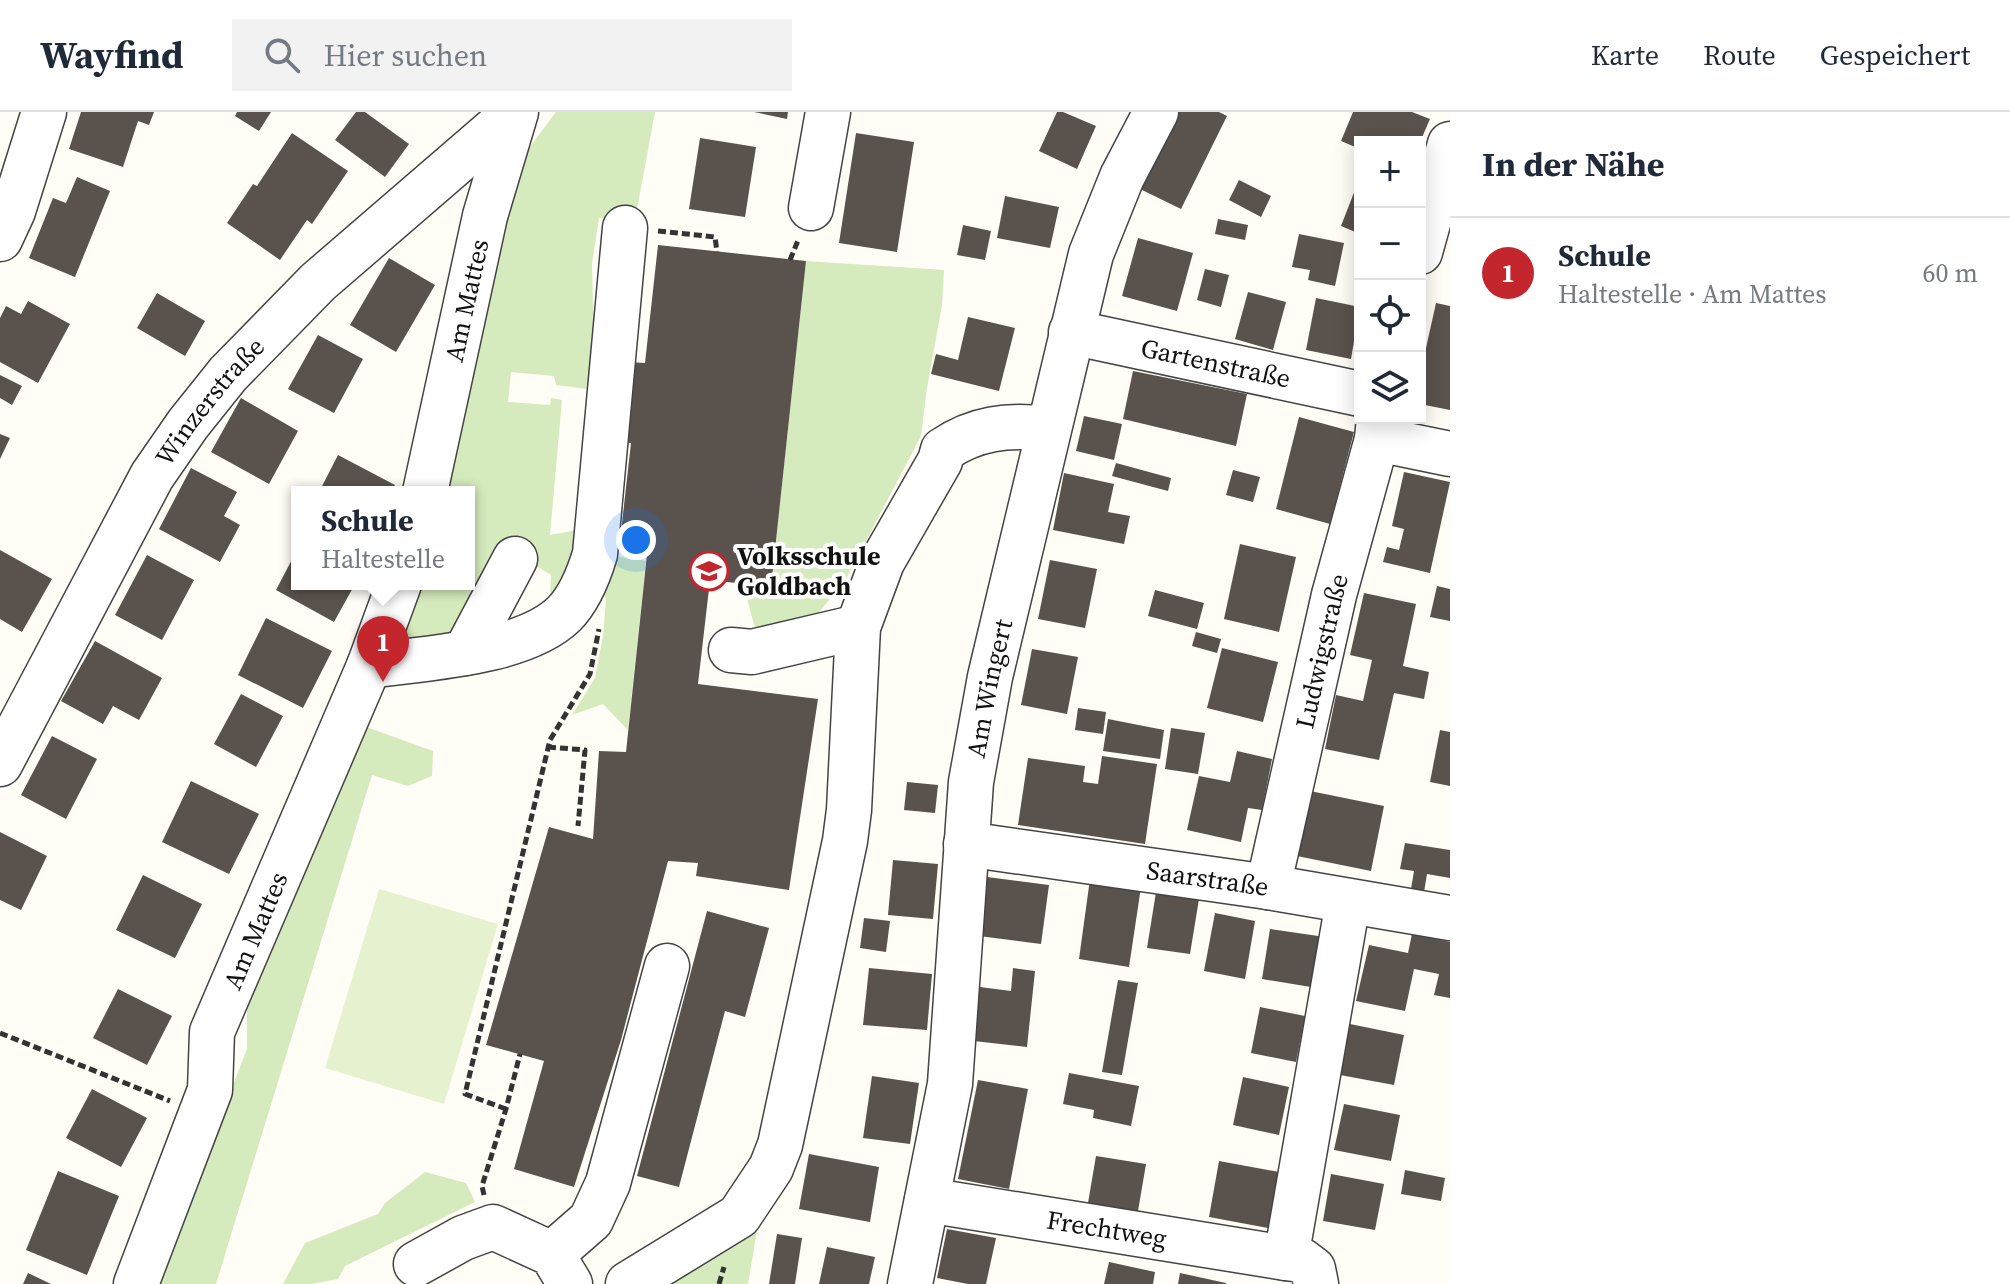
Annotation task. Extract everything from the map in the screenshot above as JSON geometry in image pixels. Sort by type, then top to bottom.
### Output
[{"type":"street","points":[[0,239],[13,211],[44,112]]},
{"type":"street","name":"Am Mattes","points":[[426,486],[485,216],[515,112]]},
{"type":"street","name":"Winzerstraße","points":[[0,764],[152,476],[188,424],[237,364],[318,282],[515,112]]},
{"type":"street","points":[[811,208],[828,112]]},
{"type":"street","name":"Am Wingert","points":[[910,1284],[950,1084],[971,782],[990,677],[1091,254],[1122,177],[1156,112]]},
{"type":"street","points":[[1426,230],[1450,144]]},
{"type":"street","points":[[369,666],[465,653],[532,636],[564,614],[589,574],[595,554],[625,228]]},
{"type":"street","name":"Gartenstraße","points":[[1071,332],[1354,393]]},
{"type":"street","points":[[628,1284],[739,1216],[771,1168],[780,1145],[845,841],[858,627],[882,562],[940,461],[943,450],[960,438],[982,430],[1023,426],[1047,429]]},
{"type":"street","points":[[1378,428],[1450,454]]},
{"type":"street","name":"Ludwigstraße","points":[[1268,887],[1334,595],[1378,428]]},
{"type":"street","points":[[465,653],[515,559]]},
{"type":"street","name":"Am Mattes","points":[[136,1284],[210,1090],[212,1032],[369,666],[397,590]]},
{"type":"street","points":[[731,650],[752,652],[858,627]]},
{"type":"street","name":"Saarstraße","points":[[966,844],[1268,887],[1450,918]]},
{"type":"street","points":[[1301,1271],[1348,902]]},
{"type":"street","points":[[416,1264],[463,1238],[493,1227],[561,1269],[591,1220],[608,1183],[667,966]]},
{"type":"street","name":"Frechtweg","points":[[927,1200],[1301,1271]]},
{"type":"path","points":[[625,228],[715,237],[717,252]]},
{"type":"path","points":[[506,1109],[465,1094],[550,740],[590,674],[599,637],[600,601],[589,574]]},
{"type":"path","points":[[548,747],[585,750],[578,826]]},
{"type":"path","points":[[0,1033],[159,1096],[200,1116]]},
{"type":"path","points":[[493,1227],[482,1186],[520,1054]]},
{"type":"green space","points":[[556,112],[655,112],[635,220],[599,218],[592,263],[595,385],[587,389],[556,385],[554,376],[511,372],[508,402],[550,405],[551,398],[562,400],[550,535],[577,530],[579,562],[550,599],[551,575],[527,560],[531,541],[512,536],[475,611],[443,639],[411,646],[406,627],[417,590],[475,590],[475,486],[447,486],[506,209],[519,182],[529,148]]},
{"type":"green space","points":[[806,261],[944,270],[942,305],[921,436],[846,579],[808,626],[756,632],[747,599],[750,585],[771,586]]},
{"type":"green space","points":[[608,555],[646,561],[628,730],[603,704],[572,715],[595,678],[606,600],[598,579]]},
{"type":"green space","points":[[358,724],[433,751],[432,776],[408,786],[372,775],[216,1284],[156,1284],[247,1049],[247,1004]]},
{"type":"green space","points":[[379,889],[498,924],[444,1104],[325,1068]]},
{"type":"green space","points":[[425,1172],[466,1183],[475,1202],[345,1266],[338,1279],[312,1284],[283,1284],[305,1243],[378,1214],[385,1203]]},
{"type":"green space","points":[[759,1219],[748,1284],[651,1284]]},
{"type":"building","points":[[81,112],[154,112],[149,125],[138,121],[123,167],[69,149]]},
{"type":"building","points":[[237,112],[271,112],[259,131],[235,116]]},
{"type":"building","points":[[356,112],[365,112],[409,144],[385,177],[335,140]]},
{"type":"building","points":[[754,112],[788,112],[787,119]]},
{"type":"building","points":[[1057,112],[1096,126],[1077,169],[1039,151]]},
{"type":"building","points":[[1177,112],[1219,112],[1227,116],[1181,209],[1140,189]]},
{"type":"building","points":[[1353,112],[1412,112],[1430,119],[1423,136],[1354,136],[1354,146],[1341,141]]},
{"type":"building","points":[[292,133],[348,171],[312,224],[307,220],[280,260],[227,223],[253,184],[257,186]]},
{"type":"building","points":[[856,133],[914,142],[897,252],[839,243]]},
{"type":"building","points":[[700,138],[756,147],[745,217],[689,209]]},
{"type":"building","points":[[77,177],[110,191],[75,277],[29,258],[53,198],[66,203]]},
{"type":"building","points":[[1239,180],[1271,196],[1261,217],[1229,200]]},
{"type":"building","points":[[1354,192],[1354,231],[1341,226]]},
{"type":"building","points":[[1005,196],[1059,207],[1050,248],[997,238]]},
{"type":"building","points":[[1218,219],[1248,225],[1245,240],[1215,234]]},
{"type":"building","points":[[963,225],[991,231],[985,260],[957,255]]},
{"type":"building","points":[[1299,234],[1344,243],[1335,286],[1308,280],[1310,270],[1292,267]]},
{"type":"building","points":[[1138,238],[1193,253],[1177,311],[1122,296]]},
{"type":"building","name":"Volksschule Goldbach","points":[[658,245],[806,261],[771,587],[710,580],[698,684],[818,699],[789,890],[696,876],[698,863],[668,861],[621,1040],[574,1187],[514,1169],[544,1061],[486,1045],[549,827],[593,839],[599,751],[626,752],[648,545],[620,541],[631,443],[618,441],[629,362],[645,363]]},
{"type":"building","points":[[389,258],[435,285],[396,352],[350,325]]},
{"type":"building","points":[[1205,269],[1229,275],[1221,307],[1197,300]]},
{"type":"building","points":[[1248,292],[1286,302],[1273,350],[1235,339]]},
{"type":"building","points":[[157,293],[205,321],[185,356],[137,328]]},
{"type":"building","points":[[1316,298],[1354,306],[1351,359],[1306,350]]},
{"type":"building","points":[[28,301],[70,324],[38,383],[0,362],[0,318],[6,306],[21,314]]},
{"type":"building","points":[[1436,303],[1450,306],[1450,410],[1426,405],[1426,348]]},
{"type":"building","points":[[968,317],[1015,328],[999,391],[931,374],[936,354],[958,360]]},
{"type":"building","points":[[318,335],[363,359],[334,413],[288,389]]},
{"type":"building","points":[[1133,371],[1247,394],[1236,446],[1123,419]]},
{"type":"building","points":[[0,375],[22,386],[12,405],[0,398]]},
{"type":"building","points":[[241,398],[298,431],[269,484],[211,452]]},
{"type":"building","points":[[1084,416],[1122,424],[1114,460],[1076,451]]},
{"type":"building","points":[[1299,417],[1354,432],[1330,524],[1276,509]]},
{"type":"building","points":[[0,434],[10,438],[0,459]]},
{"type":"building","points":[[338,455],[395,485],[394,486],[322,486]]},
{"type":"building","points":[[1116,463],[1171,478],[1168,491],[1112,476]]},
{"type":"building","points":[[191,468],[237,492],[224,516],[240,525],[220,562],[159,529]]},
{"type":"building","points":[[1233,470],[1260,477],[1253,502],[1226,495]]},
{"type":"building","points":[[1404,472],[1450,482],[1430,573],[1383,562],[1387,547],[1399,550],[1404,529],[1392,526]]},
{"type":"building","points":[[1064,473],[1114,484],[1108,512],[1130,516],[1124,544],[1053,530]]},
{"type":"building","points":[[1240,544],[1296,557],[1279,632],[1224,619]]},
{"type":"building","points":[[0,550],[52,579],[22,632],[0,619]]},
{"type":"building","points":[[147,555],[194,580],[162,640],[115,615]]},
{"type":"building","points":[[1050,560],[1097,569],[1085,628],[1038,619]]},
{"type":"building","points":[[291,561],[291,590],[352,590],[334,622],[276,590]]},
{"type":"building","points":[[1437,586],[1450,589],[1450,621],[1430,617]]},
{"type":"building","points":[[1155,590],[1204,603],[1197,629],[1148,616]]},
{"type":"building","points":[[1364,593],[1416,604],[1403,666],[1429,672],[1424,699],[1394,693],[1379,760],[1325,749],[1336,695],[1363,701],[1372,660],[1350,655]]},
{"type":"building","points":[[266,618],[332,651],[303,708],[238,675]]},
{"type":"building","points":[[1196,632],[1221,639],[1217,653],[1192,646]]},
{"type":"building","points":[[95,641],[162,678],[139,720],[113,706],[103,724],[61,701]]},
{"type":"building","points":[[1222,648],[1278,662],[1263,722],[1207,708]]},
{"type":"building","points":[[1032,649],[1078,657],[1067,714],[1021,705]]},
{"type":"building","points":[[241,694],[283,716],[256,767],[214,744]]},
{"type":"building","points":[[1078,708],[1106,712],[1103,734],[1075,730]]},
{"type":"building","points":[[1108,719],[1164,730],[1160,759],[1103,751]]},
{"type":"building","points":[[1171,728],[1205,733],[1198,774],[1165,769]]},
{"type":"building","points":[[1440,730],[1450,732],[1450,786],[1430,782]]},
{"type":"building","points":[[52,736],[97,759],[66,819],[21,795]]},
{"type":"building","points":[[1237,751],[1272,759],[1262,810],[1248,808],[1241,842],[1187,830],[1199,776],[1230,782]]},
{"type":"building","points":[[1102,756],[1157,764],[1145,844],[1018,825],[1028,758],[1085,766],[1083,782],[1098,784]]},
{"type":"building","points":[[191,781],[259,814],[229,874],[162,842]]},
{"type":"building","points":[[907,782],[938,785],[935,813],[904,810]]},
{"type":"building","points":[[1310,791],[1384,806],[1371,871],[1297,856]]},
{"type":"building","points":[[0,832],[47,856],[21,910],[0,900]]},
{"type":"building","points":[[1405,843],[1450,850],[1450,878],[1427,874],[1424,892],[1411,889],[1414,871],[1400,869]]},
{"type":"building","points":[[893,860],[938,864],[933,919],[888,915]]},
{"type":"building","points":[[143,875],[202,904],[175,958],[116,930]]},
{"type":"building","points":[[987,877],[1049,885],[1041,944],[979,936]]},
{"type":"building","points":[[1090,879],[1141,887],[1129,967],[1079,959]]},
{"type":"building","points":[[1157,886],[1200,893],[1190,954],[1147,948]]},
{"type":"building","points":[[707,911],[769,928],[745,1017],[725,1011],[679,1187],[637,1176]]},
{"type":"building","points":[[1215,913],[1255,921],[1245,979],[1204,971]]},
{"type":"building","points":[[864,918],[890,921],[886,952],[860,948]]},
{"type":"building","points":[[1270,929],[1325,937],[1317,988],[1262,979]]},
{"type":"building","points":[[1412,934],[1450,942],[1450,998],[1434,995],[1439,974],[1414,969],[1405,1011],[1356,1001],[1369,945],[1408,953]]},
{"type":"building","points":[[869,968],[932,974],[927,1030],[863,1025]]},
{"type":"building","points":[[1013,968],[1035,971],[1027,1047],[974,1041],[980,987],[1011,991]]},
{"type":"building","points":[[1118,980],[1138,983],[1122,1075],[1102,1072]]},
{"type":"building","points":[[118,989],[172,1016],[147,1065],[93,1038]]},
{"type":"building","points":[[1260,1007],[1305,1016],[1296,1062],[1251,1053]]},
{"type":"building","points":[[1350,1024],[1404,1035],[1394,1085],[1340,1075]]},
{"type":"building","points":[[1069,1073],[1139,1086],[1131,1126],[1093,1118],[1094,1110],[1063,1104]]},
{"type":"building","points":[[872,1076],[919,1083],[910,1144],[863,1138]]},
{"type":"building","points":[[1243,1077],[1289,1087],[1279,1135],[1233,1125]]},
{"type":"building","points":[[978,1080],[1028,1089],[1009,1189],[958,1179]]},
{"type":"building","points":[[92,1089],[147,1118],[121,1167],[66,1138]]},
{"type":"building","points":[[1344,1104],[1400,1115],[1391,1161],[1334,1150]]},
{"type":"building","points":[[809,1154],[879,1167],[870,1222],[799,1209]]},
{"type":"building","points":[[1096,1156],[1146,1164],[1138,1211],[1088,1203]]},
{"type":"building","points":[[1219,1161],[1279,1172],[1268,1228],[1209,1217]]},
{"type":"building","points":[[1405,1170],[1445,1178],[1441,1201],[1401,1194]]},
{"type":"building","points":[[58,1171],[119,1196],[87,1275],[26,1250]]},
{"type":"building","points":[[1331,1174],[1384,1184],[1375,1230],[1323,1221]]},
{"type":"building","points":[[947,1229],[996,1238],[986,1284],[937,1278]]},
{"type":"building","points":[[777,1234],[802,1238],[795,1284],[769,1284]]},
{"type":"building","points":[[827,1247],[875,1257],[869,1284],[819,1284]]},
{"type":"building","points":[[1109,1262],[1155,1272],[1153,1284],[1104,1284]]},
{"type":"building","points":[[28,1273],[51,1284],[23,1284]]},
{"type":"building","points":[[1180,1273],[1226,1283],[1226,1284],[1178,1284]]},
{"type":"place","name":"Volksschule Goldbach","points":[[709,571]]},
{"type":"place","name":"Schule","points":[[383,682]]}]
